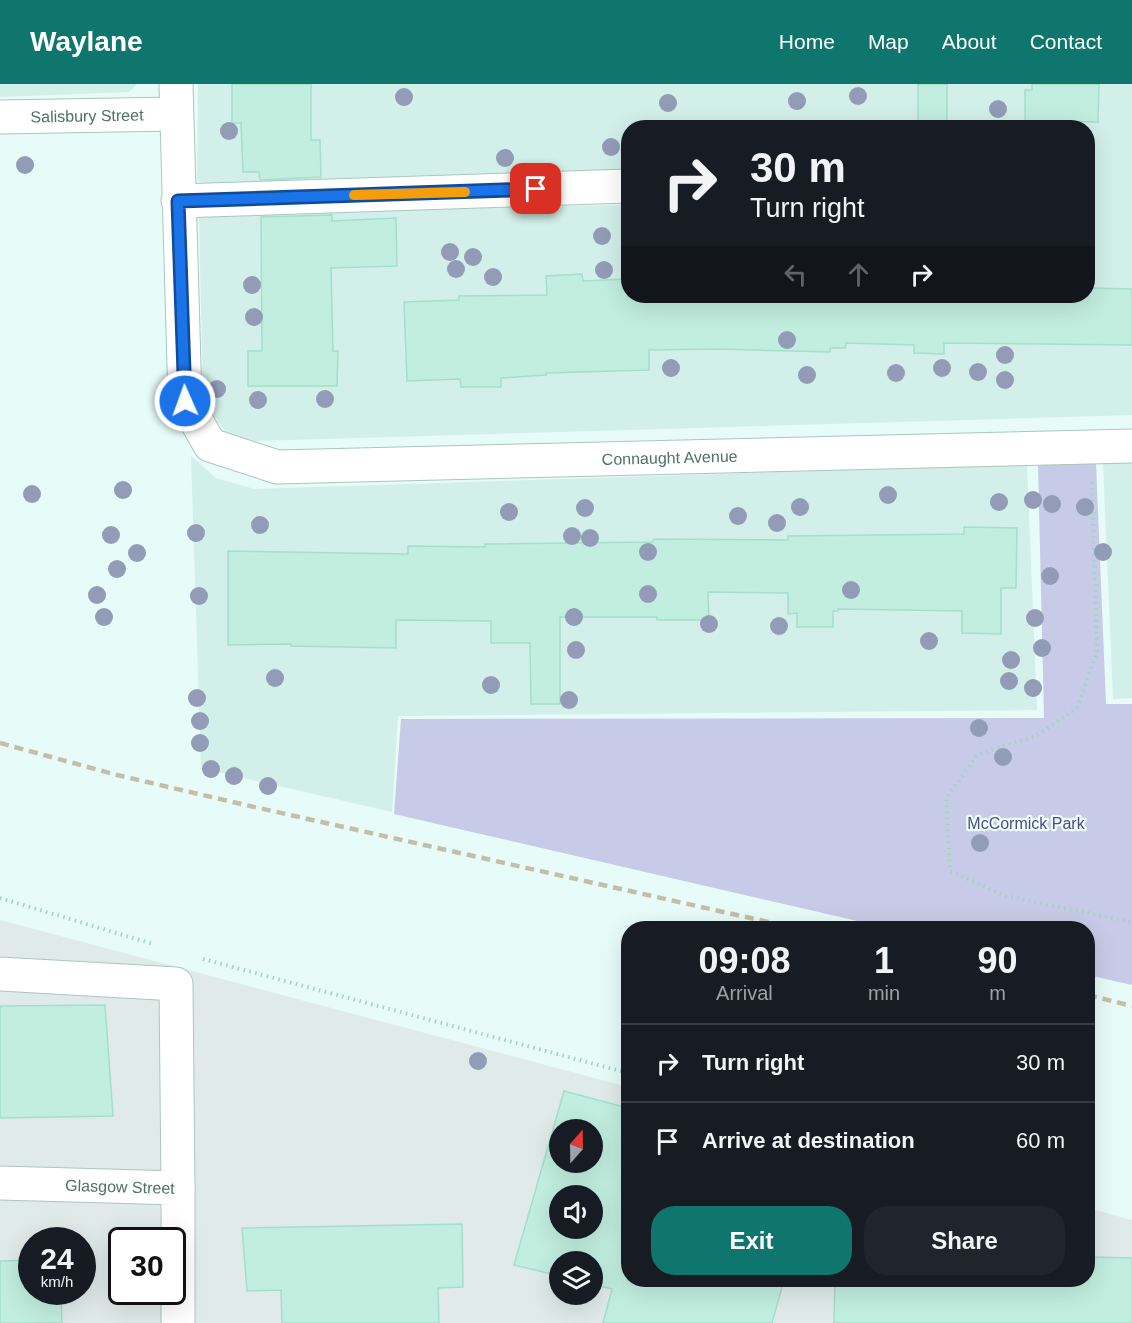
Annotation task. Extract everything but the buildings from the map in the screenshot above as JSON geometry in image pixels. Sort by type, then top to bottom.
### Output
[{"type":"street","name":"Salisbury Street","points":[[0,117],[176,99]]},
{"type":"street","points":[[176,99],[178,201],[621,186]]},
{"type":"street","name":"Connaught Avenue","points":[[178,201],[185,401],[210,445],[277,467],[1132,446]]},
{"type":"street","points":[[0,974],[176,984],[178,1188]]},
{"type":"street","name":"Glasgow Street","points":[[0,1183],[178,1188],[178,1323]]},
{"type":"path","points":[[1092,480],[1097,651],[1077,708],[1036,736],[978,754],[946,798],[950,871],[1006,896],[1132,922]]},
{"type":"path","points":[[1,898],[158,945]]},
{"type":"path","points":[[203,958],[621,1071]]},
{"type":"shaded area","points":[[0,84],[137,84],[129,92],[0,97]]},
{"type":"shaded area","points":[[198,84],[1132,84],[1132,415],[254,441],[227,433],[214,417],[203,395],[199,214],[621,205],[621,303],[1095,303],[1095,120],[621,120],[621,170],[212,189],[197,180]]},
{"type":"shaded area","points":[[191,456],[216,478],[254,489],[1027,464],[1037,710],[398,716],[392,812],[201,768]]},
{"type":"shaded area","points":[[1132,461],[1132,698],[1113,699],[1103,462]]},
{"type":"shaded area","points":[[0,920],[621,1085],[621,1287],[1095,1287],[1095,1210],[1132,1220],[1132,1323],[0,1323]]},
{"type":"green space","name":"McCormick Park","points":[[1096,463],[1106,704],[1132,704],[1132,985],[1095,977],[1095,921],[858,921],[394,814],[401,719],[1044,718],[1038,464]]},
{"type":"railway","points":[[0,743],[117,775],[250,806],[764,921]]},
{"type":"railway","points":[[1095,997],[1132,1006]]},
{"type":"slow traffic","points":[[354,195],[465,192]]},
{"type":"route","points":[[185,401],[178,201],[536,189]]}]
